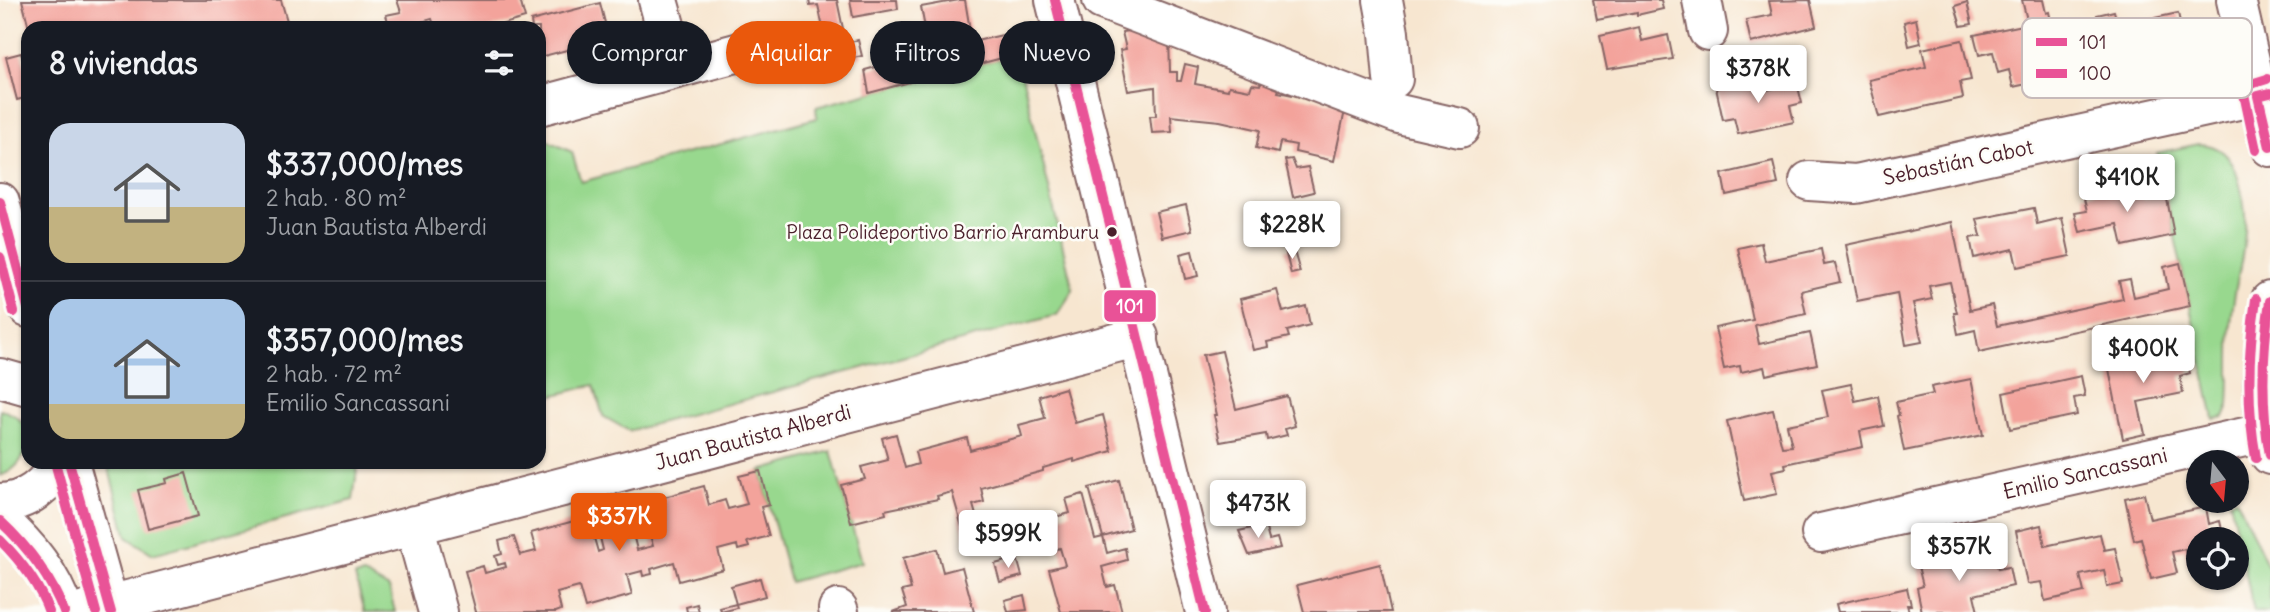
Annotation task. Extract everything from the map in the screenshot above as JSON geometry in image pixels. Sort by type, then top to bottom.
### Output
[{"type":"street","points":[[658,0],[664,21]]},
{"type":"street","points":[[1055,0],[1205,612]]},
{"type":"street","points":[[1102,0],[1399,114],[1460,128]]},
{"type":"street","points":[[1382,0],[1390,33],[1393,79]]},
{"type":"street","points":[[2236,0],[2241,18]]},
{"type":"street","points":[[2252,54],[2264,94],[2270,147]]},
{"type":"street","points":[[546,104],[621,84]]},
{"type":"street","name":"Sebastián Cabot","points":[[1809,181],[1856,184],[2246,98]]},
{"type":"street","points":[[0,202],[21,280]]},
{"type":"street","points":[[2268,443],[2264,379],[2270,301]]},
{"type":"street","name":"Juan Bautista Alberdi","points":[[101,610],[414,525],[1139,337]]},
{"type":"street","points":[[0,378],[21,384]]},
{"type":"street","name":"Emilio Sancassani","points":[[1821,533],[2268,443]]},
{"type":"street","points":[[0,503],[16,501],[36,491],[54,469]]},
{"type":"street","points":[[71,469],[101,610]]},
{"type":"street","points":[[0,521],[30,550],[57,588],[64,612]]},
{"type":"street","points":[[414,525],[438,612]]},
{"type":"green space","points":[[999,59],[999,84],[1024,84],[1073,290],[1057,315],[629,431],[603,416],[594,385],[546,397],[546,140],[572,152],[581,182],[817,118],[816,107],[903,84],[985,84],[985,62]]},
{"type":"green space","points":[[2199,144],[2219,149],[2231,162],[2243,196],[2245,216],[2243,251],[2231,324],[2229,405],[2224,417],[2214,419],[2157,153]]},
{"type":"green space","points":[[0,410],[13,414],[21,422],[21,460],[0,476]]},
{"type":"green space","points":[[831,451],[862,562],[790,582],[760,471]]},
{"type":"green space","points":[[109,469],[357,469],[353,500],[153,554],[127,537]]},
{"type":"green space","points":[[2233,513],[2243,513],[2270,571],[2270,612],[2254,612],[2249,589],[2249,527],[2236,527]]},
{"type":"green space","points":[[364,574],[389,588],[395,612],[365,612],[355,576]]},
{"type":"building","points":[[22,0],[281,0],[287,21],[27,21]]},
{"type":"building","points":[[397,0],[520,0],[525,18],[514,21],[388,21],[386,15],[401,12]]},
{"type":"building","points":[[809,0],[837,0],[841,21],[822,21],[818,5],[810,6]]},
{"type":"building","points":[[850,0],[897,0],[898,9],[853,17]]},
{"type":"building","points":[[965,0],[968,21],[924,21],[921,7]]},
{"type":"building","points":[[1593,0],[1661,0],[1663,9],[1597,20]]},
{"type":"building","points":[[1810,0],[1816,26],[1751,43],[1746,20],[1772,15],[1769,1]]},
{"type":"building","points":[[2022,0],[2043,0],[2046,13],[2049,12],[2050,18],[2026,18]]},
{"type":"building","points":[[1967,2],[1972,24],[1961,26],[1955,6]]},
{"type":"building","points":[[600,3],[604,21],[567,21],[567,50],[546,55],[546,21],[531,21]]},
{"type":"building","points":[[2114,11],[2116,18],[2098,18],[2097,15]]},
{"type":"building","points":[[2178,13],[2179,18],[2155,18]]},
{"type":"building","points":[[1916,19],[1921,43],[1909,46],[1904,22]]},
{"type":"building","points":[[2022,25],[2022,85],[2013,87],[2009,70],[1998,73],[1993,52],[1979,55],[1974,35]]},
{"type":"building","points":[[1639,27],[1642,41],[1668,35],[1673,59],[1607,69],[1600,36]]},
{"type":"building","points":[[1143,29],[1169,37],[1170,72],[1177,72],[1177,81],[1181,81],[1185,64],[1198,67],[1195,84],[1228,90],[1229,86],[1250,90],[1252,84],[1260,85],[1262,77],[1281,82],[1278,92],[1346,106],[1334,161],[1295,152],[1296,145],[1280,142],[1278,153],[1256,148],[1260,130],[1220,121],[1171,116],[1172,132],[1152,133],[1150,116],[1156,116],[1155,87],[1128,91],[1120,50],[1126,49],[1122,32]]},
{"type":"building","points":[[999,36],[999,59],[985,62],[985,39]]},
{"type":"building","points":[[856,40],[858,40],[862,56],[856,57]]},
{"type":"building","points":[[1962,40],[1971,80],[1960,82],[1963,98],[1879,117],[1869,80],[1926,67],[1922,49]]},
{"type":"building","points":[[21,53],[21,99],[17,100],[6,57]]},
{"type":"building","points":[[870,69],[870,84],[903,84],[869,93],[865,70]]},
{"type":"building","points":[[1756,79],[1758,92],[1797,83],[1802,103],[1790,106],[1794,122],[1738,134],[1734,118],[1723,120],[1716,88]]},
{"type":"building","points":[[1292,159],[1296,169],[1308,167],[1314,192],[1293,197],[1285,160]]},
{"type":"building","points":[[1773,162],[1778,184],[1726,195],[1722,174]]},
{"type":"building","points":[[2139,182],[2143,199],[2166,194],[2174,235],[2123,246],[2118,224],[2080,232],[2075,213],[2087,211],[2083,195]]},
{"type":"building","points":[[1186,205],[1192,230],[1162,237],[1156,212]]},
{"type":"building","points":[[2034,208],[2037,224],[2062,218],[2070,256],[2017,267],[2013,249],[1974,258],[1970,238],[1981,236],[1977,219]]},
{"type":"building","points":[[1952,222],[1970,310],[1992,305],[1997,326],[2123,299],[2119,281],[2130,279],[2134,297],[2168,289],[2164,267],[2180,263],[2190,306],[1979,352],[1975,330],[1958,334],[1954,313],[1957,313],[1950,282],[1929,286],[1932,299],[1913,303],[1922,342],[1906,345],[1897,293],[1857,301],[1846,245]]},
{"type":"building","points":[[1761,243],[1765,261],[1821,249],[1824,265],[1835,263],[1840,282],[1801,291],[1806,314],[1755,325],[1759,344],[1810,333],[1817,364],[1766,375],[1764,367],[1741,372],[1740,366],[1724,369],[1715,328],[1753,320],[1738,248]]},
{"type":"building","points":[[1293,248],[1300,272],[1291,274],[1285,250]]},
{"type":"building","points":[[1192,251],[1198,276],[1185,279],[1180,254]]},
{"type":"building","points":[[1277,290],[1283,312],[1306,306],[1310,325],[1287,331],[1289,337],[1267,342],[1268,347],[1253,350],[1240,299]]},
{"type":"building","points":[[1222,351],[1236,409],[1287,396],[1295,426],[1285,429],[1287,435],[1267,440],[1266,434],[1220,442],[1214,415],[1217,415],[1203,355]]},
{"type":"building","points":[[2145,351],[2148,362],[2186,354],[2190,373],[2180,376],[2183,393],[2138,402],[2145,434],[2123,439],[2107,359]]},
{"type":"building","points":[[2081,376],[2085,396],[2074,398],[2077,415],[2010,429],[2003,393]]},
{"type":"building","points":[[1971,379],[1983,435],[1904,451],[1896,402],[1933,394],[1931,387]]},
{"type":"building","points":[[1851,384],[1855,401],[1878,396],[1884,426],[1860,431],[1863,447],[1785,464],[1786,468],[1772,471],[1777,494],[1744,501],[1727,421],[1773,410],[1782,447],[1792,446],[1787,425],[1828,417],[1822,390]]},
{"type":"building","points":[[1065,388],[1075,423],[1103,415],[1112,451],[1074,462],[1074,459],[1043,468],[1043,471],[981,488],[984,502],[973,505],[982,536],[966,541],[952,492],[937,496],[938,499],[885,510],[886,514],[851,523],[841,485],[865,479],[861,467],[888,460],[882,438],[896,434],[905,468],[918,464],[915,452],[967,438],[970,450],[1022,436],[1019,425],[1045,418],[1039,396]]},
{"type":"building","points":[[760,471],[769,505],[761,507],[769,536],[747,542],[749,547],[738,550],[737,545],[718,550],[723,569],[679,581],[674,562],[651,569],[652,574],[643,576],[642,571],[627,575],[632,595],[585,608],[579,587],[557,593],[561,610],[556,612],[476,612],[465,571],[483,566],[485,573],[506,567],[505,563],[498,565],[495,556],[502,554],[499,541],[514,537],[520,555],[536,551],[531,533],[588,517],[598,552],[603,550],[597,525],[612,521],[616,535],[632,530],[637,550],[653,546],[649,531],[664,527],[657,499],[704,486],[709,505],[725,500],[728,509],[747,504],[739,476]]},
{"type":"building","points":[[186,473],[198,516],[148,529],[138,490],[167,483],[166,479]]},
{"type":"building","points":[[1119,480],[1131,529],[1103,537],[1089,488]]},
{"type":"building","points":[[1083,494],[1095,539],[1103,537],[1107,553],[1125,548],[1127,560],[1102,567],[1107,587],[1115,585],[1122,612],[1061,612],[1049,569],[1065,565],[1060,548],[1054,550],[1053,546],[1039,549],[1032,523],[1046,519],[1050,534],[1055,533],[1051,518],[1070,513],[1066,499]]},
{"type":"building","points":[[2144,494],[2150,519],[2186,511],[2207,513],[2209,524],[2220,521],[2221,527],[2186,527],[2186,554],[2185,549],[2172,552],[2177,573],[2151,579],[2141,538],[2134,540],[2125,498]]},
{"type":"building","points":[[1265,525],[1269,540],[1277,538],[1280,548],[1249,555],[1239,531]]},
{"type":"building","points":[[2041,525],[2045,546],[2100,534],[2104,550],[2115,548],[2123,584],[2107,587],[2104,570],[2080,575],[2084,592],[2045,601],[2041,582],[2027,584],[2016,531]]},
{"type":"building","points":[[937,549],[943,572],[962,567],[974,612],[893,612],[907,607],[902,591],[911,589],[903,558]]},
{"type":"building","points":[[1994,553],[1998,569],[2009,567],[2013,586],[1974,595],[1978,612],[1922,612],[1917,588],[1923,586],[1916,558],[1936,554],[1939,565]]},
{"type":"building","points":[[1017,558],[1022,576],[1000,582],[995,564]]},
{"type":"building","points":[[1380,564],[1391,612],[1304,612],[1297,585]]},
{"type":"building","points":[[760,578],[765,596],[736,604],[731,586]]},
{"type":"building","points":[[1907,588],[1911,605],[1907,605],[1909,612],[1838,612],[1836,604]]},
{"type":"building","points":[[1024,595],[1027,610],[1008,612],[1005,600]]},
{"type":"building","points":[[697,604],[699,612],[687,612],[686,607]]},
{"type":"building","points":[[736,604],[737,608],[721,612],[720,608]]},
{"type":"transit line","name":"101","points":[[1055,0],[1205,612]]},
{"type":"transit line","name":"100","points":[[2252,84],[2267,79]]},
{"type":"transit line","name":"101","points":[[2270,93],[2258,96],[2270,147]]},
{"type":"transit line","name":"100","points":[[2245,98],[2256,150]]},
{"type":"transit line","name":"101","points":[[0,202],[21,282]]},
{"type":"transit line","name":"100","points":[[0,257],[14,312]]},
{"type":"transit line","name":"100","points":[[2256,299],[2249,378],[2256,458]]},
{"type":"transit line","name":"101","points":[[2270,301],[2263,378],[2270,455]]},
{"type":"transit line","name":"100","points":[[57,469],[96,612]]},
{"type":"transit line","name":"101","points":[[71,469],[111,612]]},
{"type":"transit line","name":"101","points":[[0,521],[37,562],[64,612]]},
{"type":"transit line","name":"100","points":[[0,540],[29,573],[49,612]]},
{"type":"place","name":"Plaza Polideportivo Barrio Aramburu","points":[[1112,232]]}]
